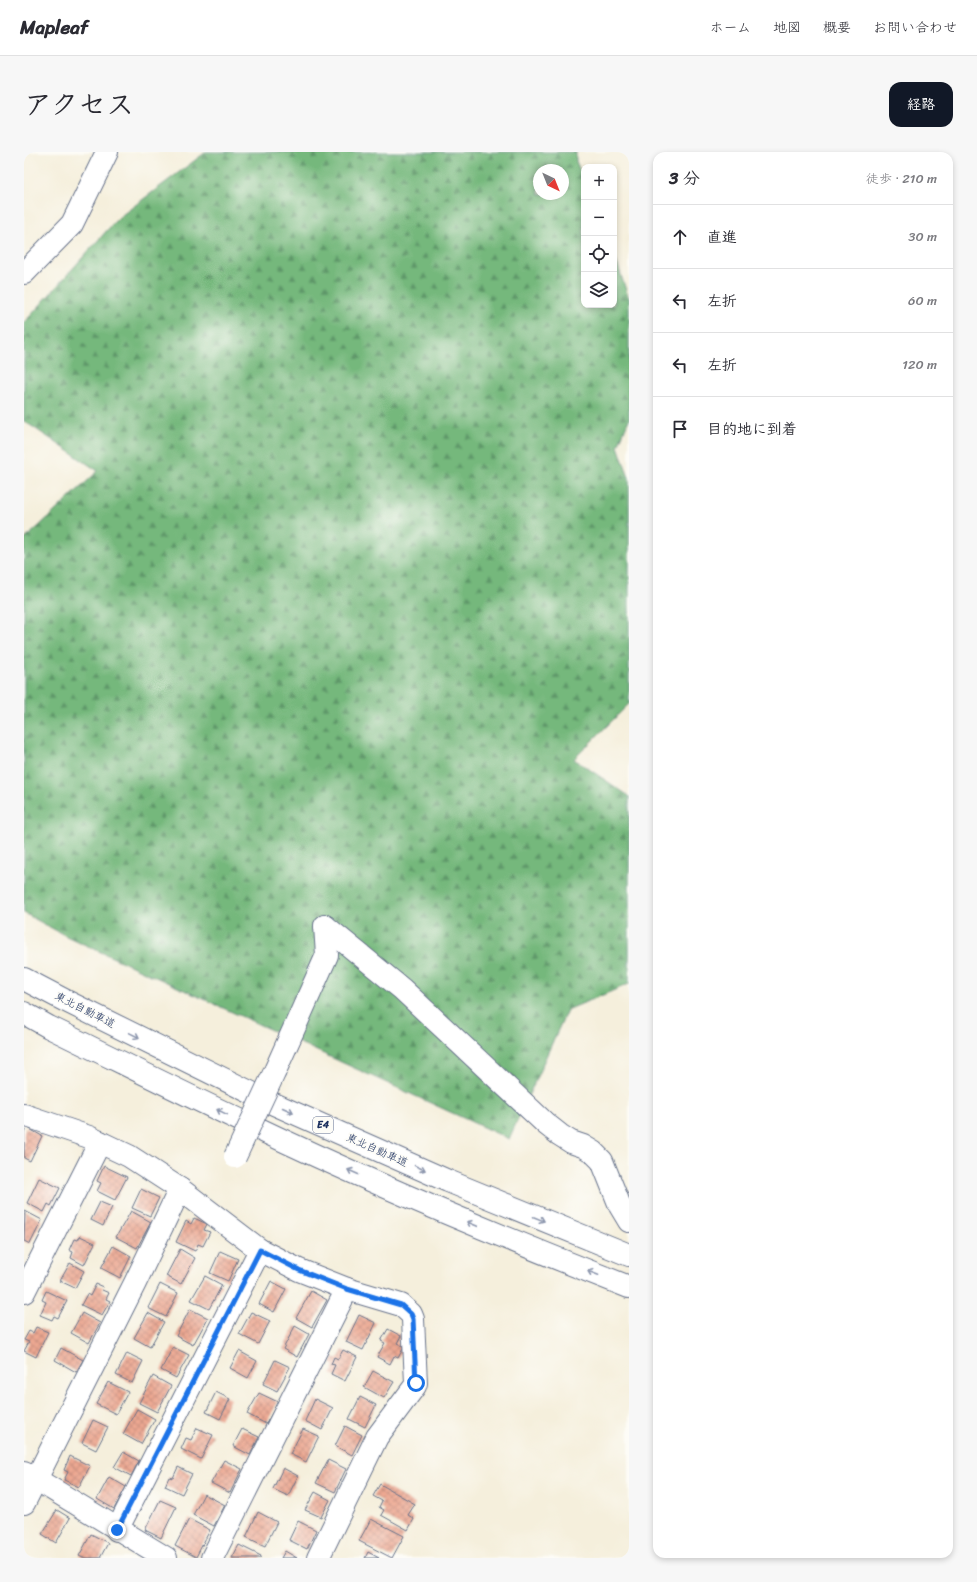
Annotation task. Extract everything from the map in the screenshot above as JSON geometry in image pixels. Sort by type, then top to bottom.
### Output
[{"type":"main road","points":[[24,273],[72,224],[107,152]]},
{"type":"main road","points":[[235,1157],[327,955],[325,926],[402,989],[546,1124],[571,1142],[583,1146],[593,1152],[602,1161],[615,1195],[629,1221]]},
{"type":"main road","name":"東北自動車道","points":[[24,979],[281,1107],[448,1181],[629,1255]]},
{"type":"main road","points":[[24,1013],[49,1027],[260,1130],[433,1207],[629,1287]]},
{"type":"main road","points":[[24,1115],[89,1137],[129,1156],[180,1190],[260,1250],[299,1270],[347,1289],[401,1305],[411,1314],[413,1319],[416,1383],[377,1437],[318,1558]]},
{"type":"main road","points":[[24,1292],[100,1142]]},
{"type":"main road","points":[[24,1503],[30,1476],[136,1283],[180,1190]]},
{"type":"main road","points":[[117,1530],[260,1250]]},
{"type":"main road","points":[[212,1558],[347,1289]]},
{"type":"main road","points":[[30,1476],[117,1530],[166,1558]]},
{"type":"green space","points":[[206,152],[576,152],[576,161],[581,174],[581,308],[617,308],[617,263],[629,299],[629,419],[618,446],[629,478],[629,704],[574,759],[629,796],[629,984],[567,1010],[509,1139],[66,936],[24,913],[24,540],[98,471],[24,421],[24,323],[118,218]]},
{"type":"building","points":[[26,1127],[42,1136],[30,1161],[24,1158],[24,1132]]},
{"type":"building","points":[[104,1166],[127,1177],[115,1200],[97,1191],[101,1183],[97,1181]]},
{"type":"building","points":[[39,1178],[60,1188],[51,1206],[48,1204],[44,1212],[27,1203]]},
{"type":"building","points":[[141,1189],[159,1198],[150,1216],[132,1208]]},
{"type":"building","points":[[100,1202],[112,1207],[103,1226],[91,1220]]},
{"type":"building","points":[[25,1211],[42,1220],[30,1244],[24,1241]]},
{"type":"building","points":[[131,1211],[151,1222],[137,1248],[116,1237]]},
{"type":"building","points":[[194,1218],[207,1224],[204,1230],[210,1232],[203,1246],[198,1244],[195,1251],[176,1242],[186,1221],[191,1224]]},
{"type":"building","points":[[80,1236],[95,1243],[84,1265],[71,1258],[73,1252],[69,1250],[74,1239],[78,1240]]},
{"type":"building","points":[[113,1246],[131,1256],[120,1278],[101,1268]]},
{"type":"building","points":[[180,1249],[195,1258],[181,1284],[166,1276]]},
{"type":"building","points":[[220,1251],[238,1259],[228,1281],[210,1273]]},
{"type":"building","points":[[70,1263],[84,1271],[75,1288],[60,1281]]},
{"type":"building","points":[[205,1276],[222,1285],[209,1309],[191,1300]]},
{"type":"building","points":[[271,1281],[286,1289],[274,1312],[259,1304]]},
{"type":"building","points":[[96,1284],[103,1287],[102,1290],[109,1293],[106,1299],[110,1301],[102,1315],[81,1305],[87,1294],[90,1296]]},
{"type":"building","points":[[160,1284],[178,1293],[166,1317],[148,1308]]},
{"type":"building","points":[[46,1291],[67,1301],[58,1318],[54,1316],[52,1320],[40,1315],[46,1302],[42,1300]]},
{"type":"building","points":[[311,1291],[327,1300],[312,1327],[296,1318]]},
{"type":"building","points":[[190,1309],[208,1318],[193,1345],[176,1336]]},
{"type":"building","points":[[251,1312],[270,1321],[258,1344],[239,1334]]},
{"type":"building","points":[[82,1313],[100,1323],[89,1343],[71,1333]]},
{"type":"building","points":[[148,1313],[164,1322],[150,1347],[134,1338]]},
{"type":"building","points":[[359,1315],[376,1323],[363,1350],[346,1342]]},
{"type":"building","points":[[295,1326],[309,1334],[297,1357],[283,1349]]},
{"type":"building","points":[[36,1327],[48,1332],[36,1357],[24,1351],[29,1342],[24,1340],[29,1331],[33,1333]]},
{"type":"building","points":[[388,1329],[401,1336],[397,1343],[404,1347],[398,1358],[394,1356],[390,1364],[377,1357],[385,1343],[381,1341]]},
{"type":"building","points":[[173,1347],[189,1355],[176,1378],[161,1370]]},
{"type":"building","points":[[61,1348],[83,1360],[76,1372],[55,1360]]},
{"type":"building","points":[[343,1350],[357,1357],[345,1381],[331,1374],[335,1365],[331,1364],[334,1357],[338,1359]]},
{"type":"building","points":[[239,1351],[257,1361],[248,1378],[230,1368]]},
{"type":"building","points":[[127,1353],[143,1361],[132,1383],[116,1375]]},
{"type":"building","points":[[275,1360],[290,1367],[277,1391],[263,1384]]},
{"type":"building","points":[[373,1371],[394,1382],[384,1398],[364,1387]]},
{"type":"building","points":[[153,1376],[171,1386],[157,1412],[139,1403]]},
{"type":"building","points":[[108,1382],[128,1392],[116,1414],[96,1404]]},
{"type":"building","points":[[216,1392],[230,1399],[220,1419],[206,1412]]},
{"type":"building","points":[[259,1393],[278,1402],[266,1424],[247,1414]]},
{"type":"building","points":[[360,1397],[376,1405],[365,1427],[349,1419]]},
{"type":"building","points":[[315,1399],[333,1408],[322,1430],[305,1421]]},
{"type":"building","points":[[137,1409],[155,1419],[141,1444],[123,1434]]},
{"type":"building","points":[[93,1420],[108,1427],[96,1450],[82,1443]]},
{"type":"building","points":[[345,1426],[362,1435],[352,1455],[335,1446]]},
{"type":"building","points":[[197,1428],[213,1435],[201,1459],[181,1449],[186,1438],[191,1440]]},
{"type":"building","points":[[242,1429],[259,1437],[250,1455],[233,1446]]},
{"type":"building","points":[[303,1429],[319,1436],[306,1462],[290,1454]]},
{"type":"building","points":[[123,1452],[139,1461],[131,1476],[114,1467]]},
{"type":"building","points":[[70,1456],[90,1466],[79,1487],[64,1480],[68,1472],[64,1470]]},
{"type":"building","points":[[224,1460],[242,1469],[230,1493],[211,1483]]},
{"type":"building","points":[[328,1460],[346,1469],[335,1492],[316,1483]]},
{"type":"building","points":[[178,1467],[192,1474],[182,1494],[165,1486],[169,1477],[173,1478]]},
{"type":"building","points":[[283,1468],[298,1476],[288,1496],[273,1489]]},
{"type":"building","points":[[109,1477],[126,1487],[114,1509],[97,1499]]},
{"type":"building","points":[[380,1484],[415,1504],[408,1515],[414,1519],[408,1530],[381,1515],[384,1510],[379,1507],[382,1501],[373,1496]]},
{"type":"building","points":[[315,1492],[330,1500],[321,1517],[305,1510]]},
{"type":"building","points":[[204,1494],[225,1505],[214,1526],[193,1515]]},
{"type":"building","points":[[160,1500],[176,1507],[161,1538],[145,1530]]},
{"type":"building","points":[[57,1510],[70,1518],[56,1543],[42,1534]]},
{"type":"building","points":[[258,1512],[277,1522],[265,1546],[246,1537]]},
{"type":"building","points":[[189,1519],[210,1530],[196,1557],[175,1546]]},
{"type":"building","points":[[371,1519],[404,1536],[392,1558],[359,1541]]},
{"type":"building","points":[[298,1521],[316,1530],[307,1549],[289,1540]]},
{"type":"building","points":[[91,1534],[108,1543],[100,1558],[83,1558],[79,1556]]},
{"type":"building","points":[[239,1545],[261,1556],[260,1558],[232,1558]]},
{"type":"building","points":[[285,1551],[297,1558],[281,1558]]},
{"type":"building","points":[[368,1552],[379,1558],[365,1558]]},
{"type":"route","points":[[117,1530],[260,1250],[299,1270],[347,1289],[401,1305],[411,1314],[413,1319],[416,1383]]}]
